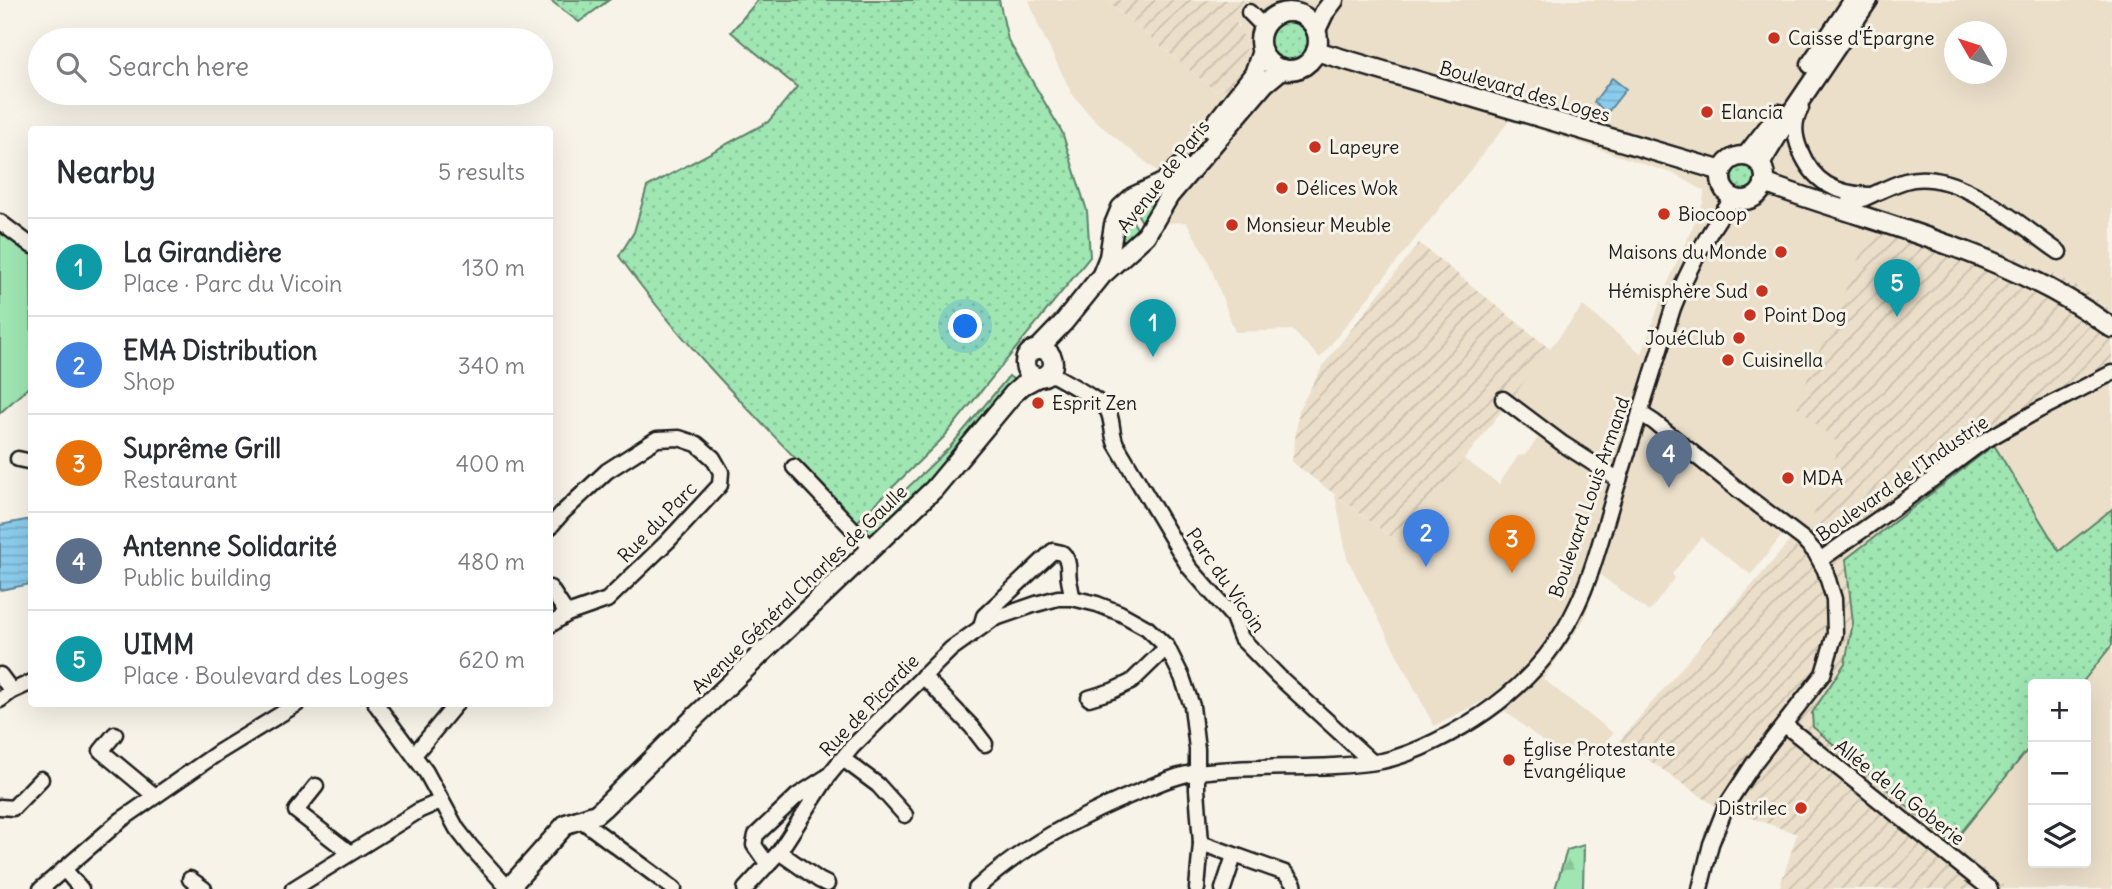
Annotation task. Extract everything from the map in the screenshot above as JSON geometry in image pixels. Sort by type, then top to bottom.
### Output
[{"type":"main road","points":[[1316,30],[1334,0]]},
{"type":"main road","points":[[1753,160],[1773,123],[1854,0]]},
{"type":"main road","points":[[1753,160],[1788,118],[1868,0]]},
{"type":"main road","points":[[1304,7],[1316,30],[1316,51],[1308,63],[1301,67],[1282,69],[1269,62],[1262,51],[1260,43],[1264,27],[1275,16],[1304,7]]},
{"type":"main road","name":"Avenue de Paris","points":[[1102,275],[1121,208],[1133,197],[1168,180],[1254,74],[1262,51]]},
{"type":"main road","name":"Boulevard des Loges","points":[[1316,51],[1722,171]]},
{"type":"main road","name":"Avenue de Paris","points":[[1040,365],[1064,322],[1102,275],[1146,235],[1176,187],[1265,83],[1282,69]]},
{"type":"main road","points":[[1731,159],[1753,160],[1765,177],[1765,183],[1758,195],[1752,198],[1733,198],[1721,184],[1722,171],[1731,159]]},
{"type":"main road","points":[[1765,183],[1956,247],[2019,273],[2074,303],[2112,328]]},
{"type":"main road","name":"Avenue Général Charles de Gaulle","points":[[507,889],[523,884],[581,820],[603,808],[869,547],[934,489],[1040,365]]},
{"type":"street","points":[[1249,12],[1264,27]]},
{"type":"street","points":[[1818,76],[1795,122],[1796,138],[1807,166],[1833,188],[1853,195],[1871,195]]},
{"type":"street","points":[[1838,209],[1856,204],[1905,181],[1942,181],[1959,186],[1995,207],[2059,252]]},
{"type":"street","name":"Boulevard Louis Armand","points":[[976,889],[989,877],[1063,827],[1161,782],[1197,772],[1372,762],[1405,754],[1466,726],[1500,702],[1542,661],[1566,627],[1588,580],[1682,285],[1706,239],[1733,198]]},
{"type":"street","points":[[0,222],[28,243]]},
{"type":"street","name":"Parc du Vicoin","points":[[1040,365],[1105,407],[1109,413],[1116,444],[1189,567],[1228,610],[1241,638],[1297,694],[1372,762]]},
{"type":"street","name":"Boulevard de l'Industrie","points":[[1700,889],[1714,836],[1726,806],[1754,763],[1823,674],[1835,634],[1832,589],[1820,560],[1981,443],[2112,373]]},
{"type":"street","points":[[1503,398],[1563,444],[1619,480]]},
{"type":"street","points":[[1640,413],[1803,539],[1820,560]]},
{"type":"street","name":"Rue du Parc","points":[[553,524],[607,471],[657,439],[678,438],[697,444],[713,458],[721,472],[720,485],[668,541],[607,600],[567,614],[553,623]]},
{"type":"street","points":[[794,467],[869,547]]},
{"type":"street","name":"Rue de Picardie","points":[[982,626],[984,616],[1053,551],[1062,553],[1067,558],[1072,598]]},
{"type":"street","points":[[553,593],[567,614]]},
{"type":"street","name":"Rue de Picardie","points":[[745,889],[779,852],[829,775],[852,747],[951,649],[993,620],[1036,604],[1058,598],[1072,598],[1120,613],[1147,628],[1167,647],[1182,677],[1192,706],[1197,748],[1201,843],[1197,889]]},
{"type":"street","points":[[1089,698],[1131,682],[1167,647]]},
{"type":"street","points":[[0,675],[6,695],[28,684]]},
{"type":"street","points":[[923,676],[985,744]]},
{"type":"street","points":[[41,889],[121,820],[219,752],[293,707]]},
{"type":"street","points":[[378,707],[414,755],[457,830],[507,889]]},
{"type":"street","points":[[414,755],[454,707]]},
{"type":"street","name":"Allée de la Goberie","points":[[1785,725],[1990,889]]},
{"type":"street","points":[[115,734],[101,751],[155,796]]},
{"type":"street","points":[[843,759],[878,785],[905,815]]},
{"type":"street","points":[[768,865],[754,845],[756,835],[797,796],[829,775]]},
{"type":"street","points":[[0,807],[13,808],[41,779]]},
{"type":"street","points":[[316,786],[296,811],[351,853]]},
{"type":"street","points":[[293,889],[421,810],[441,801]]},
{"type":"street","points":[[581,820],[674,889]]},
{"type":"street","points":[[1201,843],[1284,873],[1295,889]]},
{"type":"street","points":[[779,852],[827,884]]},
{"type":"street","points":[[1223,889],[1234,856]]},
{"type":"street","points":[[65,869],[81,889]]},
{"type":"street","points":[[190,879],[204,889]]},
{"type":"shaded area","points":[[1029,0],[1105,0],[1215,91],[1220,86],[1225,90],[1239,25],[1233,18],[1245,0],[2112,0],[2112,311],[2080,287],[2006,252],[1880,209],[1841,445],[1806,536],[1791,524],[1751,575],[1701,537],[1672,574],[1675,578],[1649,612],[1599,574],[1584,620],[1543,679],[1613,733],[1589,761],[1571,747],[1562,757],[1489,698],[1434,726],[1347,558],[1335,495],[1399,543],[1464,459],[1499,484],[1518,456],[1525,455],[1538,438],[1502,410],[1583,306],[1642,354],[1663,294],[1703,203],[1704,191],[1677,175],[1510,120],[1320,358],[1292,330],[1235,332],[1208,260],[1186,222],[1168,223],[1158,172],[1095,121],[1072,94],[1039,27]]},
{"type":"shaded area","points":[[1105,0],[1245,0],[1234,18],[1244,38],[1246,50],[1241,69],[1225,90],[1220,86],[1215,91]]},
{"type":"shaded area","points":[[1880,208],[2006,252],[2080,287],[2112,311],[2112,382],[1994,445],[1846,559],[1853,623],[1845,663],[1812,713],[1813,727],[2008,889],[1779,889],[1797,834],[1712,804],[1620,740],[1799,530],[1806,535],[1840,445],[1796,406]]},
{"type":"shaded area","points":[[1419,243],[1550,349],[1399,543],[1292,462],[1299,409],[1324,364]]},
{"type":"shaded area","points":[[2112,382],[2112,509],[2059,551],[1994,445]]},
{"type":"shaded area","points":[[2112,645],[2112,889],[2008,889],[1952,844],[2028,749],[2028,868],[2091,868],[2091,679],[2085,679]]},
{"type":"green space","points":[[550,0],[609,0],[579,22]]},
{"type":"green space","points":[[758,0],[999,0],[1008,40],[1062,132],[1087,211],[1090,257],[944,437],[857,522],[703,360],[619,256],[634,232],[647,187],[768,122],[797,87],[731,32]]},
{"type":"green space","points":[[1288,22],[1296,23],[1302,28],[1307,34],[1307,50],[1302,56],[1296,61],[1288,62],[1280,61],[1274,56],[1269,50],[1268,42],[1269,34],[1274,28],[1280,23]]},
{"type":"green space","points":[[1744,165],[1755,169],[1759,180],[1755,191],[1744,195],[1733,191],[1729,180],[1733,169]]},
{"type":"green space","points":[[1164,187],[1146,229],[1131,203]]},
{"type":"green space","points":[[1126,209],[1141,236],[1114,254]]},
{"type":"green space","points":[[0,230],[28,250],[28,388],[0,413]]},
{"type":"green space","points":[[1009,376],[1014,380],[938,473],[874,535],[868,537],[863,534],[875,519],[949,448]]},
{"type":"green space","points":[[1994,445],[2059,551],[2112,509],[2112,645],[2085,679],[2028,679],[2028,749],[1952,844],[1813,727],[1812,713],[1845,663],[1853,623],[1846,559]]},
{"type":"green space","points":[[1584,845],[1583,889],[1555,889],[1567,850]]},
{"type":"water","points":[[1612,78],[1626,89],[1607,113],[1594,102]]},
{"type":"water","points":[[28,520],[28,585],[0,590],[0,525]]},
{"type":"place","name":"Caisse d'Épargne","points":[[1774,38]]},
{"type":"place","name":"Elancia","points":[[1707,112]]},
{"type":"place","name":"Lapeyre","points":[[1315,147]]},
{"type":"place","name":"Délices Wok","points":[[1282,188]]},
{"type":"place","name":"Biocoop","points":[[1664,214]]},
{"type":"place","name":"Monsieur Meuble","points":[[1232,225]]},
{"type":"place","name":"Maisons du Monde","points":[[1781,252]]},
{"type":"place","name":"Hémisphère Sud","points":[[1762,291]]},
{"type":"place","name":"Point Dog","points":[[1750,315]]},
{"type":"place","name":"UIMM","points":[[1897,317]]},
{"type":"place","name":"JouéClub","points":[[1739,338]]},
{"type":"place","name":"La Girandière","points":[[1153,357]]},
{"type":"place","name":"Cuisinella","points":[[1728,360]]},
{"type":"place","name":"Esprit Zen","points":[[1038,403]]},
{"type":"place","name":"MDA","points":[[1788,478]]},
{"type":"place","name":"Antenne Solidarité","points":[[1669,488]]},
{"type":"place","name":"EMA Distribution","points":[[1426,567]]},
{"type":"place","name":"Suprême Grill","points":[[1512,573]]},
{"type":"place","name":"Église Protestante Évangélique","points":[[1509,760]]},
{"type":"place","name":"Distrilec","points":[[1801,808]]}]
